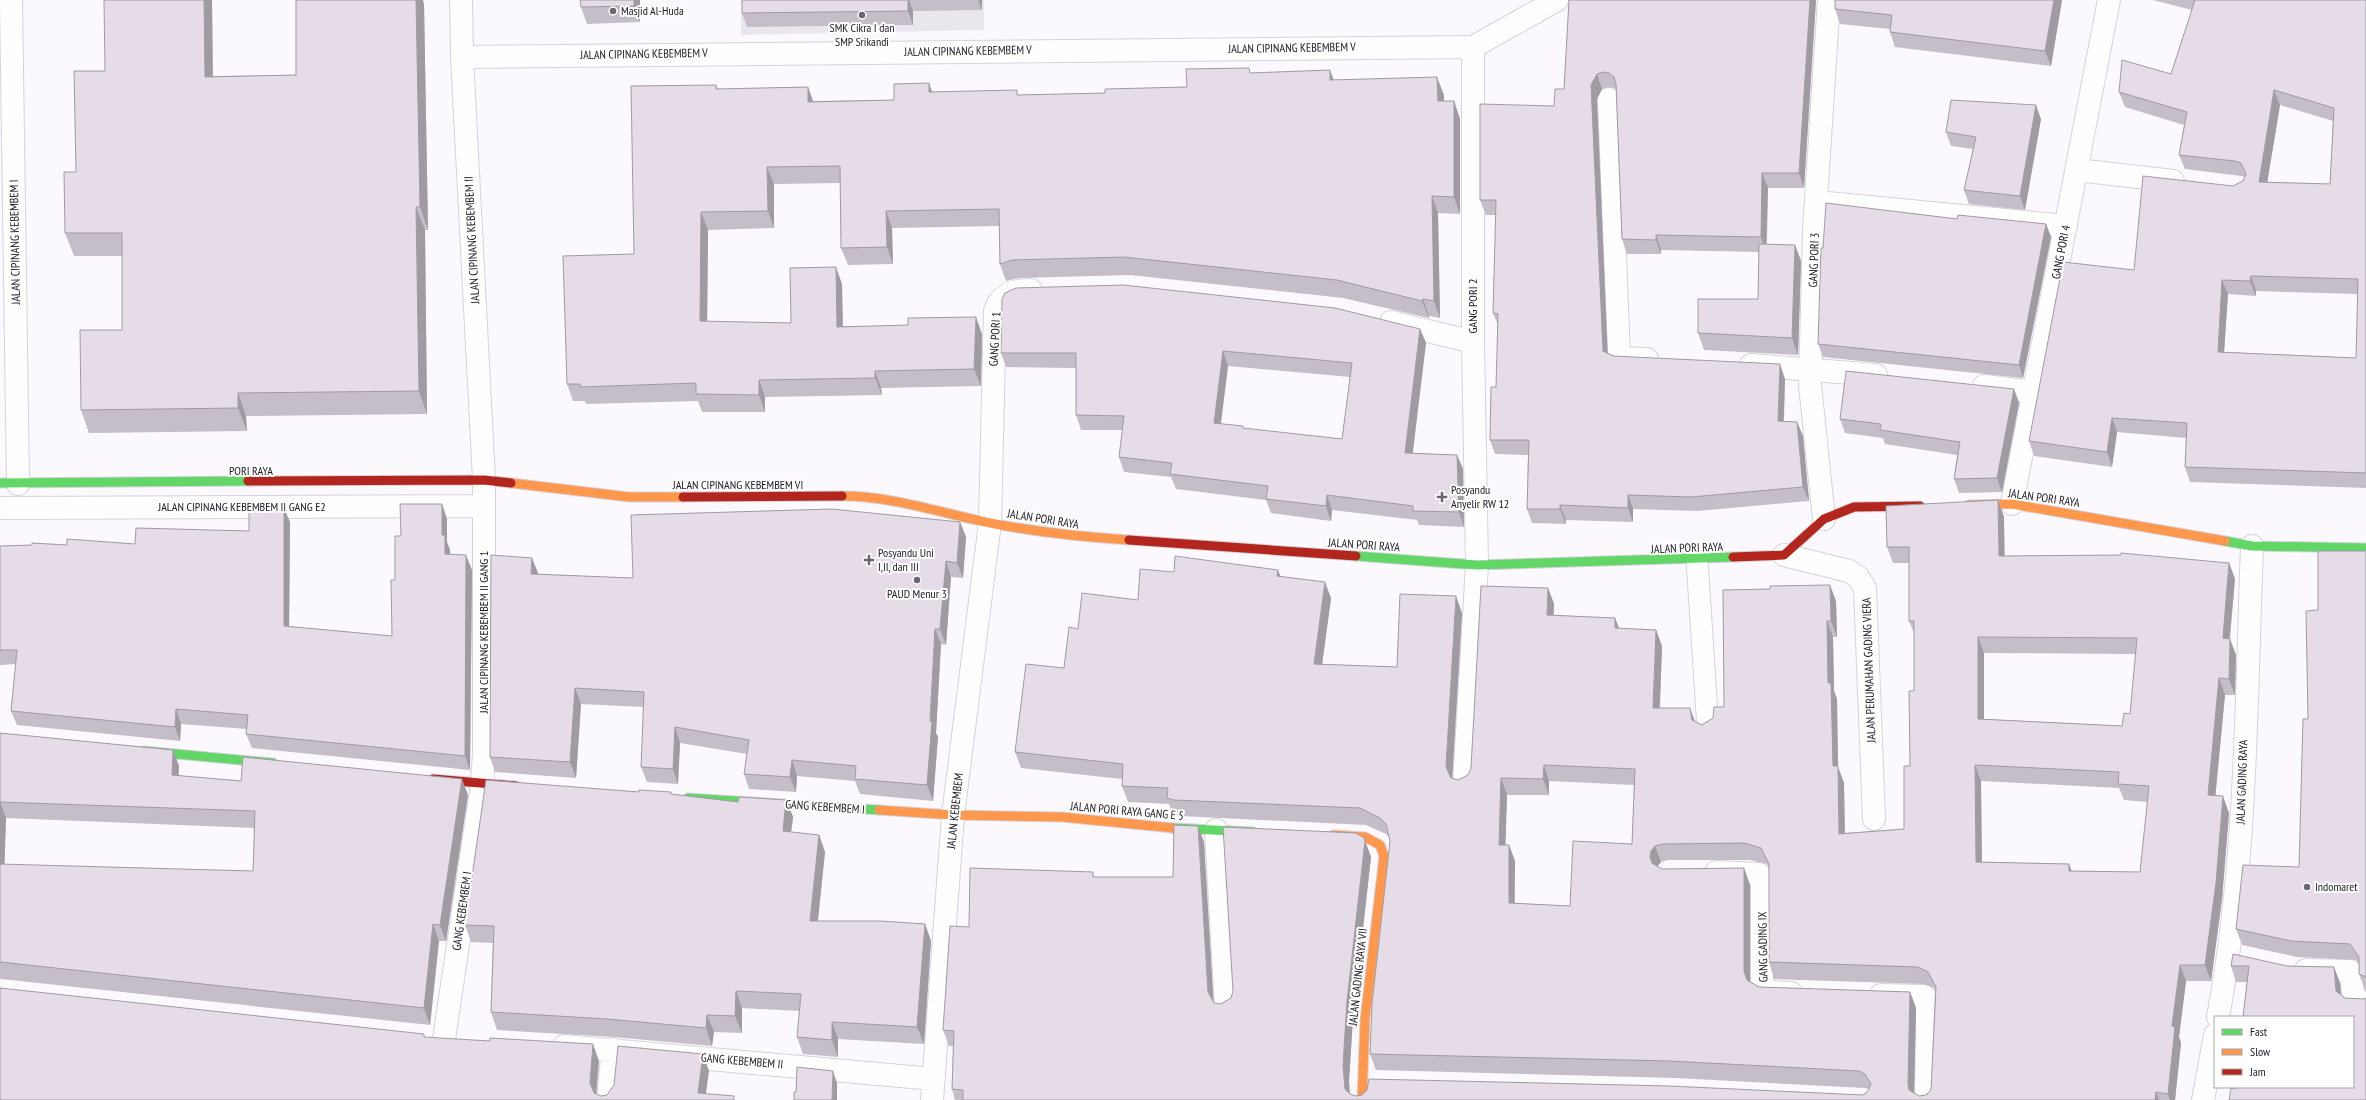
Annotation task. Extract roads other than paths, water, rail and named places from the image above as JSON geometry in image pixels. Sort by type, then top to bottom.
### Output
[{"type":"street","name":"JALAN CIPINANG KEBEMBEM I","points":[[9,484],[7,160],[11,0]]},
{"type":"street","name":"JALAN CIPINANG KEBEMBEM II","points":[[461,0],[462,57],[484,480]]},
{"type":"street","points":[[1473,46],[1557,0]]},
{"type":"street","name":"GANG PORI 3","points":[[1824,519],[1814,433],[1811,368],[1817,202],[1829,0]]},
{"type":"street","name":"GANG PORI 4","points":[[2012,504],[2035,392],[2109,0]]},
{"type":"street","name":"JALAN CIPINANG KEBEMBEM V","points":[[462,57],[1473,46]]},
{"type":"street","name":"GANG PORI 2","points":[[1464,784],[1477,565],[1473,342],[1473,46]]},
{"type":"street","points":[[1608,99],[1619,358],[1665,360]]},
{"type":"street","points":[[2077,170],[2193,183]]},
{"type":"street","points":[[1817,202],[2066,226]]},
{"type":"street","name":"GANG PORI 1","points":[[990,523],[995,311],[998,302],[1007,294],[1019,290],[1051,289]]},
{"type":"street","points":[[1372,318],[1473,342]]},
{"type":"street","points":[[1734,364],[1811,368],[1896,377]]},
{"type":"street","points":[[1965,384],[2035,392]]},
{"type":"street","name":"PORI RAYA","points":[[9,484],[484,480]]},
{"type":"street","name":"JALAN CIPINANG KEBEMBEM II GANG 1","points":[[482,784],[484,753],[484,480]]},
{"type":"street","name":"JALAN CIPINANG KEBEMBEM VI","points":[[484,480],[629,497],[868,496],[990,523]]},
{"type":"street","name":"JALAN PORI RAYA","points":[[1957,505],[2012,504],[2252,546],[2366,548]]},
{"type":"street","points":[[1784,556],[1824,519],[1854,507],[1933,505]]},
{"type":"street","name":"JALAN CIPINANG KEBEMBEM II GANG E2","points":[[0,508],[484,506]]},
{"type":"street","name":"JALAN PORI RAYA","points":[[990,523],[1070,536],[1477,565],[1697,560],[1784,556]]},
{"type":"street","name":"JALAN KEBEMBEM","points":[[932,1100],[953,816],[990,523]]},
{"type":"street","name":"JALAN GADING RAYA","points":[[2218,1016],[2230,954],[2238,881],[2252,546]]},
{"type":"street","name":"JALAN PERUMAHAN GADING VIERA","points":[[1784,556],[1849,571],[1858,577],[1866,588],[1874,819]]},
{"type":"street","points":[[132,750],[280,764]]},
{"type":"street","points":[[420,778],[530,787]]},
{"type":"street","name":"GANG KEBEMBEM I","points":[[444,1040],[482,784]]},
{"type":"street","name":"GANG KEBEMBEM I","points":[[681,797],[953,816]]},
{"type":"street","name":"JALAN PORI RAYA GANG E 5","points":[[953,816],[1062,817],[1173,828],[1262,832]]},
{"type":"street","points":[[1216,830],[1226,1008]]},
{"type":"street","name":"JALAN GADING RAYA VII","points":[[1324,835],[1365,837],[1380,845],[1384,856],[1365,1019],[1362,1091]]},
{"type":"street","name":"GANG GADING IX","points":[[1697,873],[1750,872],[1759,874],[1762,880],[1762,987],[1766,991],[1772,992],[1812,993]]},
{"type":"street","points":[[2230,954],[2251,959]]},
{"type":"street","points":[[2288,968],[2350,971],[2352,974],[2353,1001],[2366,1003]]},
{"type":"street","points":[[1860,994],[1924,996],[1927,999],[1926,1100]]},
{"type":"street","points":[[420,1037],[467,1041]]},
{"type":"street","points":[[2203,1100],[2214,1041]]},
{"type":"street","name":"GANG KEBEMBEM II","points":[[544,1045],[613,1049],[934,1078]]},
{"type":"street","points":[[608,1100],[613,1049]]},
{"type":"street","points":[[1362,1091],[1385,1083]]},
{"type":"lane","points":[[1697,560],[1708,729]]},
{"type":"place","name":"Masjid Al-Huda","points":[[613,11]]},
{"type":"place","name":"SMK Cikra I dan SMP Srikandi","points":[[862,15]]},
{"type":"place","name":"Posyandu Anyelir RW 12","points":[[1442,497]]},
{"type":"place","name":"Posyandu Uni I,II, dan III","points":[[869,560]]},
{"type":"place","name":"PAUD Menur 3","points":[[917,580]]},
{"type":"place","name":"Indomaret","points":[[2307,887]]}]
